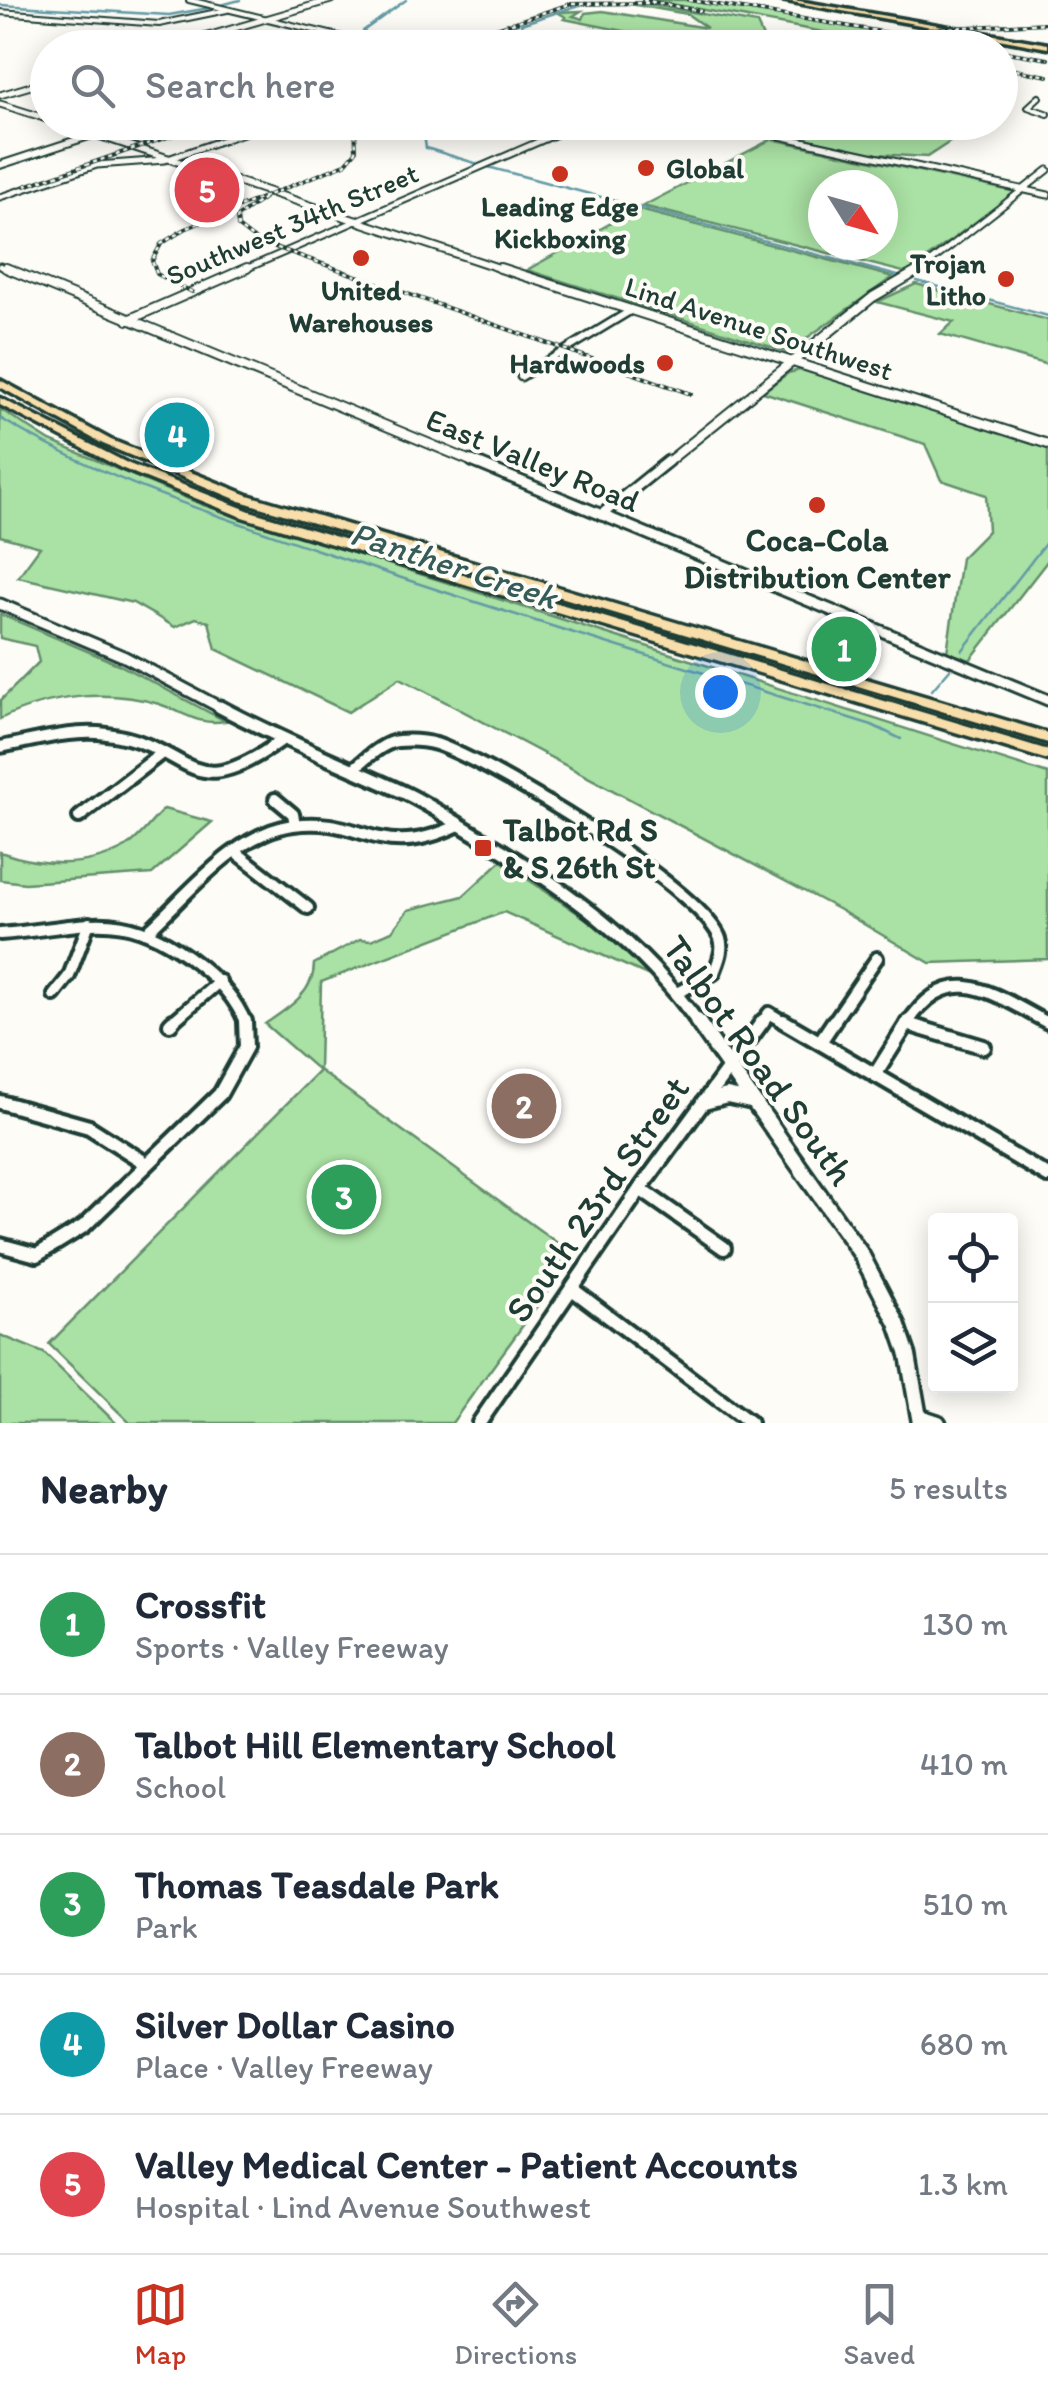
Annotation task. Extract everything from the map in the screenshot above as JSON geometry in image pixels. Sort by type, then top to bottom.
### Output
[{"type":"highway","points":[[0,383],[107,442],[244,498],[1048,738]]},
{"type":"highway","points":[[0,398],[125,466],[257,516],[1048,755]]},
{"type":"main road","points":[[228,30],[331,0]]},
{"type":"main road","points":[[784,0],[956,30]]},
{"type":"main road","points":[[1018,41],[1048,46]]},
{"type":"main road","points":[[0,95],[30,87]]},
{"type":"main road","points":[[0,104],[30,113]]},
{"type":"main road","points":[[0,165],[77,140]]},
{"type":"main road","name":"Lind Avenue Southwest","points":[[112,140],[354,222],[1048,444]]},
{"type":"street","points":[[189,0],[313,30]]},
{"type":"street","points":[[0,12],[166,24],[227,10]]},
{"type":"street","points":[[1039,97],[1028,106],[1048,114]]},
{"type":"street","points":[[0,197],[92,166],[166,160],[224,140]]},
{"type":"street","name":"Southwest 34th Street","points":[[128,320],[543,140]]},
{"type":"street","points":[[798,140],[1048,195]]},
{"type":"street","points":[[601,515],[873,297],[929,264],[1046,174]]},
{"type":"street","name":"East Valley Road","points":[[0,266],[1048,700]]},
{"type":"street","points":[[521,376],[630,311]]},
{"type":"street","name":"Talbot Road South","points":[[0,604],[125,657],[282,740],[353,768],[458,825],[588,905],[646,956],[677,993],[880,1286],[908,1355],[920,1420],[938,1423]]},
{"type":"street","points":[[0,747],[110,734],[197,772],[220,775],[243,769],[282,740]]},
{"type":"street","points":[[353,768],[392,741],[433,743],[645,865],[690,903],[720,936],[722,949],[714,973],[677,993]]},
{"type":"street","points":[[79,817],[162,754]]},
{"type":"street","points":[[275,800],[292,814],[294,824]]},
{"type":"street","points":[[150,929],[257,837],[294,824],[321,825],[400,845],[432,840],[458,825]]},
{"type":"street","points":[[237,852],[308,908]]},
{"type":"street","points":[[54,995],[69,976],[89,923]]},
{"type":"street","points":[[0,934],[89,923],[150,929],[220,981],[240,1002],[250,1037],[238,1068],[219,1096],[71,1238],[36,1255],[0,1245]]},
{"type":"street","points":[[876,958],[820,1042],[1048,1176]]},
{"type":"street","points":[[170,1024],[220,981]]},
{"type":"street","points":[[875,1075],[933,989],[944,984],[979,986],[1048,1023]]},
{"type":"street","name":"South 23rd Street","points":[[480,1423],[640,1189],[769,1013],[820,1042]]},
{"type":"street","points":[[907,1024],[984,1047]]},
{"type":"street","points":[[704,1102],[714,1096],[752,1102]]},
{"type":"street","points":[[0,1102],[106,1134],[147,1164]]},
{"type":"street","points":[[640,1189],[724,1248]]},
{"type":"street","points":[[572,1289],[750,1423]]},
{"type":"green space","points":[[649,0],[684,0],[870,30],[812,30]]},
{"type":"green space","points":[[643,3],[757,24],[760,30],[619,30],[564,19],[557,12],[581,11],[573,16],[583,19],[585,13],[603,11],[707,28],[687,14],[630,4]]},
{"type":"green space","points":[[770,140],[1016,192],[907,273],[856,260],[898,260],[898,170],[808,170],[808,248],[643,206]]},
{"type":"green space","points":[[812,140],[953,140],[927,157],[876,154]]},
{"type":"green space","points":[[636,209],[808,255],[808,260],[829,260],[893,277],[787,352],[527,270]]},
{"type":"green space","points":[[916,284],[1048,320],[1048,365],[940,334],[954,322],[877,302]]},
{"type":"green space","points":[[804,369],[1048,449],[1048,560],[970,660],[947,652],[961,558],[988,531],[986,495],[941,480],[925,444],[763,392],[788,373]]},
{"type":"green space","points":[[0,409],[50,441],[203,505],[1048,774],[1048,959],[930,963],[838,909],[400,678],[348,712],[216,649],[209,622],[196,618],[175,627],[133,603],[18,577],[40,547],[0,536]]},
{"type":"green space","points":[[0,614],[118,664],[225,721],[199,720],[139,699],[99,696],[38,704],[0,719],[0,701],[39,662],[35,646],[0,638]]},
{"type":"green space","points":[[164,809],[212,822],[152,874],[25,883],[0,880],[0,852],[46,862],[94,859],[130,844]]},
{"type":"green space","points":[[501,861],[607,933],[652,977],[504,912],[321,982],[319,1070],[574,1255],[452,1423],[130,1423],[49,1344],[319,1071],[265,1024],[304,992],[314,964],[360,939],[371,940],[392,931],[408,910],[463,896]]},
{"type":"green space","points":[[0,1335],[44,1353],[116,1423],[0,1423]]},
{"type":"waterway","points":[[221,5],[240,0]]},
{"type":"waterway","points":[[364,30],[406,0]]},
{"type":"waterway","points":[[521,24],[586,3]]},
{"type":"waterway","points":[[0,5],[169,15],[209,8]]},
{"type":"waterway","points":[[511,25],[518,23]]},
{"type":"waterway","points":[[497,30],[506,27]]},
{"type":"waterway","points":[[425,140],[426,148],[478,164]]},
{"type":"waterway","points":[[488,167],[898,276]]},
{"type":"waterway","points":[[917,281],[1048,316]]},
{"type":"waterway","name":"Panther Creek","points":[[0,418],[75,459],[194,507],[454,595],[872,725],[901,739]]},
{"type":"waterway","name":"Panther Creek","points":[[962,651],[1048,540]]},
{"type":"waterway","name":"Panther Creek","points":[[932,690],[950,669]]},
{"type":"railway","points":[[643,0],[701,11]]},
{"type":"railway","points":[[689,0],[871,30]]},
{"type":"railway","points":[[490,30],[570,4],[653,3]]},
{"type":"railway","points":[[926,29],[1048,23]]},
{"type":"railway","points":[[1018,54],[1048,59]]},
{"type":"railway","points":[[1018,70],[1048,76]]},
{"type":"railway","points":[[25,186],[159,140]]},
{"type":"railway","points":[[192,292],[157,274],[152,261],[161,244],[185,229],[345,164],[356,151],[356,140]]},
{"type":"railway","points":[[264,198],[237,217],[238,227],[255,240],[691,394]]},
{"type":"place","name":"Global","points":[[646,168]]},
{"type":"place","name":"Leading Edge Kickboxing","points":[[560,174]]},
{"type":"place","name":"Valley Medical Center - Patient Accounts","points":[[207,190]]},
{"type":"place","name":"United Warehouses","points":[[361,258]]},
{"type":"place","name":"Trojan Litho","points":[[1006,279]]},
{"type":"place","name":"Hardwoods","points":[[665,363]]},
{"type":"place","name":"Silver Dollar Casino","points":[[177,435]]},
{"type":"place","name":"Coca-Cola Distribution Center","points":[[817,505]]},
{"type":"place","name":"Crossfit","points":[[844,649]]},
{"type":"place","name":"Talbot Rd S & S 26th St","points":[[483,848]]},
{"type":"place","name":"Talbot Hill Elementary School","points":[[524,1106]]},
{"type":"place","name":"Thomas Teasdale Park","points":[[344,1197]]}]
